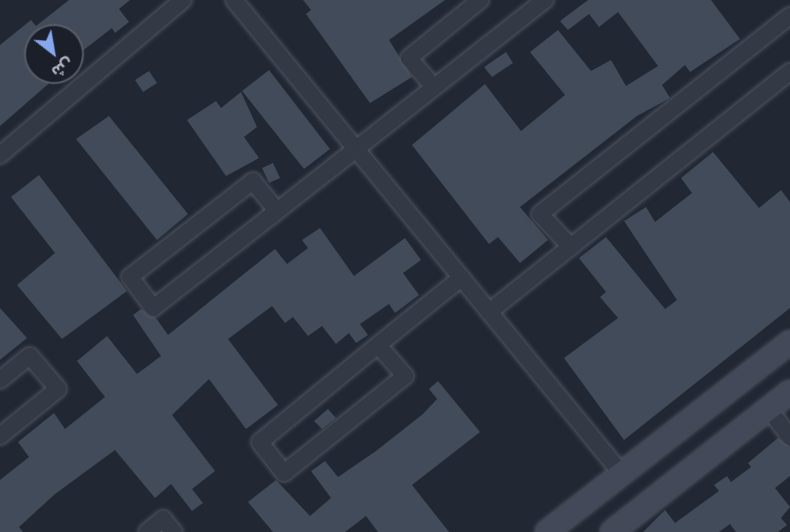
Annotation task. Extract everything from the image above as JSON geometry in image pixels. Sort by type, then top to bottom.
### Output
[{"type":"street","points":[[0,155],[183,0]]},
{"type":"street","points":[[234,0],[622,474]]},
{"type":"street","points":[[434,87],[409,58],[480,0]]},
{"type":"street","points":[[277,211],[253,181],[130,277],[153,308],[277,211],[356,149],[545,0]]},
{"type":"street","points":[[571,247],[540,214],[790,16]]},
{"type":"street","points":[[489,312],[790,72]]},
{"type":"street","points":[[378,345],[405,376],[284,473],[260,442],[378,345],[462,278]]},
{"type":"street","points":[[547,532],[790,342]]},
{"type":"street","points":[[0,380],[30,356],[58,389],[0,436]]},
{"type":"street","points":[[612,532],[790,392]]},
{"type":"street","points":[[768,408],[790,437]]},
{"type":"street","points":[[147,532],[164,519],[174,532]]},
{"type":"building","points":[[69,0],[130,0],[119,9],[129,22],[115,33],[112,28],[84,50],[84,24],[39,24]]},
{"type":"building","points":[[303,0],[445,0],[389,40],[412,77],[370,103],[306,14],[311,10]]},
{"type":"building","points":[[588,0],[711,0],[740,39],[690,72],[685,65],[662,85],[670,98],[637,116],[520,207],[548,240],[520,263],[498,237],[489,244],[412,145],[485,84],[521,131],[565,95],[530,52],[558,30],[591,71],[611,60],[626,86],[658,66],[618,12],[599,27],[589,14],[568,30],[560,21]]},
{"type":"building","points":[[24,26],[24,84],[48,84],[0,126],[0,45]]},
{"type":"building","points":[[506,52],[513,63],[492,77],[484,67]]},
{"type":"building","points":[[269,70],[330,149],[304,169],[242,91]]},
{"type":"building","points":[[149,71],[157,83],[143,92],[135,80]]},
{"type":"building","points":[[241,92],[257,127],[244,137],[259,158],[226,176],[187,120],[216,101],[221,108]]},
{"type":"building","points":[[109,116],[188,214],[157,240],[76,139]]},
{"type":"building","points":[[713,152],[759,208],[781,190],[790,202],[790,308],[624,440],[564,358],[618,318],[600,297],[606,292],[579,258],[606,237],[665,309],[677,300],[624,221],[646,207],[655,222],[692,193],[681,178]]},
{"type":"building","points":[[273,163],[280,178],[269,183],[262,168]]},
{"type":"building","points":[[39,175],[127,291],[62,339],[17,285],[55,253],[11,197]]},
{"type":"building","points":[[320,228],[354,276],[405,238],[421,260],[403,273],[419,295],[395,313],[389,304],[360,324],[368,335],[356,343],[349,333],[336,344],[322,326],[308,336],[293,317],[285,323],[272,306],[228,339],[278,405],[246,429],[209,379],[172,415],[215,471],[192,489],[203,503],[192,511],[171,484],[155,498],[115,450],[55,494],[19,527],[23,532],[0,532],[0,480],[29,457],[18,442],[54,413],[65,429],[105,397],[77,361],[107,336],[137,374],[161,356],[133,315],[141,309],[156,318],[168,335],[275,249],[287,264],[308,248],[302,240]]},
{"type":"building","points":[[0,308],[27,338],[0,360]]},
{"type":"building","points":[[438,381],[480,432],[412,485],[449,532],[378,532],[366,516],[345,532],[273,532],[248,502],[276,480],[310,516],[331,498],[311,471],[325,461],[338,477],[376,451],[423,414],[437,399],[429,389]]},
{"type":"building","points":[[328,409],[336,418],[322,429],[314,421]]},
{"type":"building","points":[[778,438],[790,447],[790,476],[775,488],[790,507],[781,518],[787,525],[778,532],[736,532],[730,524],[719,532],[643,532],[665,510],[675,523],[719,491],[714,485],[727,476],[731,482],[751,467],[748,463]]}]
